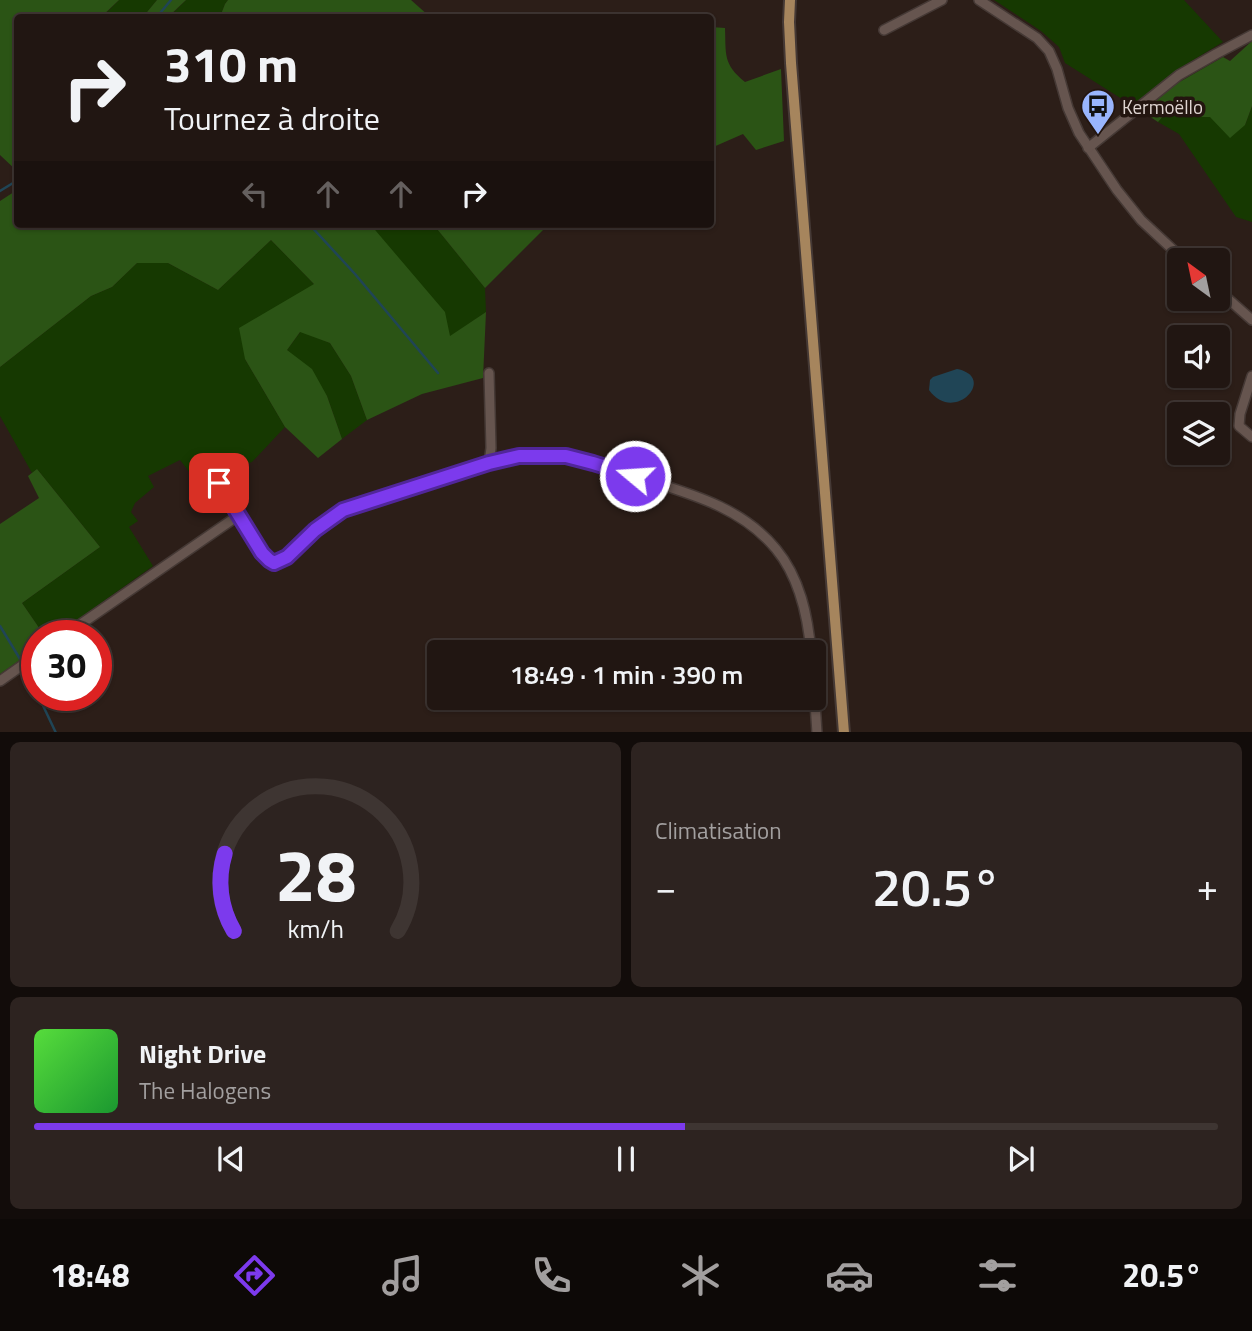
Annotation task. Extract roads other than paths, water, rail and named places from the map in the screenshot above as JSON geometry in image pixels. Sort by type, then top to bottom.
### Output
[{"type":"main road","points":[[790,0],[791,63],[844,732]]},
{"type":"street","points":[[884,30],[942,0]]},
{"type":"street","points":[[979,0],[1037,37],[1049,51],[1068,108],[1088,148],[1141,220],[1172,248]]},
{"type":"street","points":[[1088,148],[1179,75],[1252,35]]},
{"type":"street","points":[[1230,301],[1252,320]]},
{"type":"street","points":[[489,373],[489,463]]},
{"type":"street","points":[[1252,376],[1239,426],[1252,437]]},
{"type":"street","points":[[219,483],[262,553],[274,563],[287,557],[315,530],[343,510],[489,463],[519,456],[566,456],[593,463],[705,499],[752,524],[789,567],[799,588],[809,640]]},
{"type":"street","points":[[87,620],[239,515]]},
{"type":"street","points":[[0,681],[21,666]]},
{"type":"street","points":[[816,710],[817,732]]},
{"type":"water","points":[[957,369],[969,374],[973,381],[973,388],[968,396],[950,403],[939,399],[929,390],[933,377]]},
{"type":"waterway","points":[[159,14],[171,0]]},
{"type":"waterway","points":[[0,191],[14,182]]},
{"type":"waterway","points":[[313,228],[438,373]]},
{"type":"waterway","points":[[0,626],[20,659]]},
{"type":"waterway","points":[[46,711],[56,732]]},
{"type":"place","name":"Kermoëllo","points":[[1098,136]]}]
